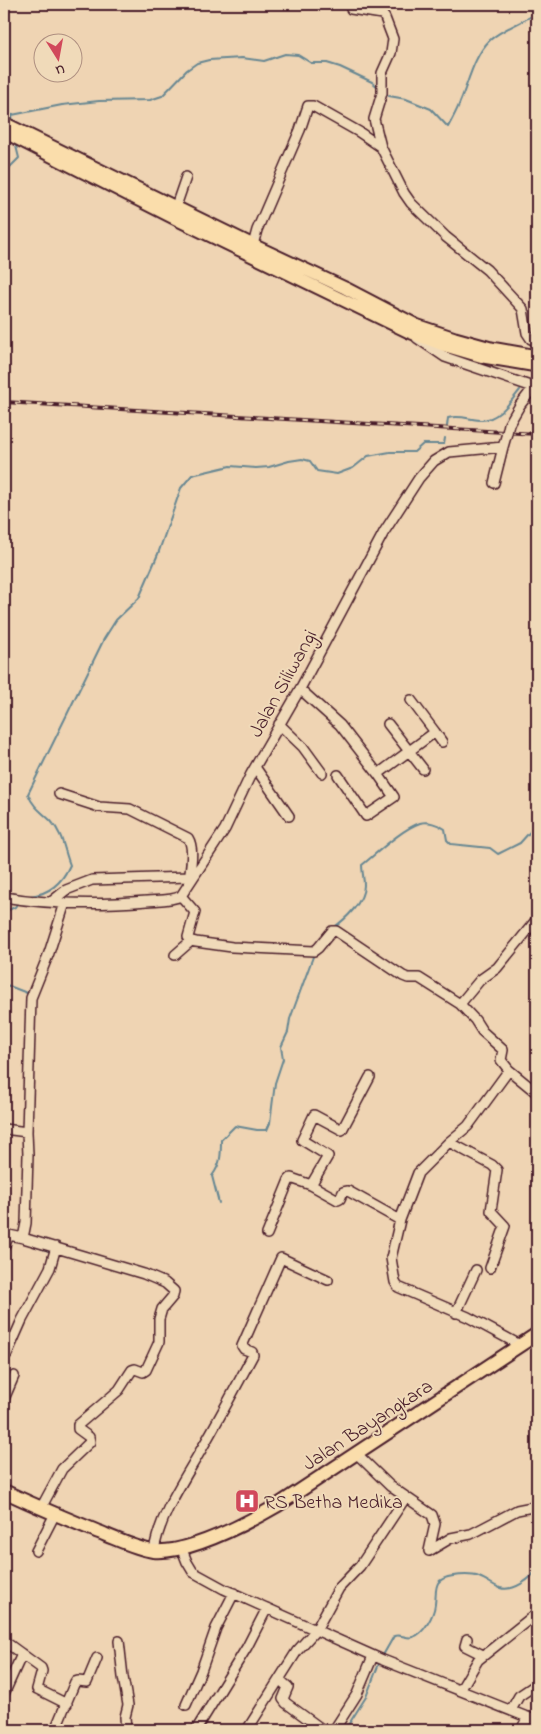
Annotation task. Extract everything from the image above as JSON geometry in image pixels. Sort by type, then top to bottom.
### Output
[{"type":"highway","name":"Jalan Bayangkara","points":[[154,1551],[182,1547],[221,1534],[252,1520],[289,1498],[537,1334]]},
{"type":"highway","points":[[4,1491],[122,1541],[154,1551]]},
{"type":"main road","points":[[4,122],[180,221],[410,332],[449,347],[483,357],[537,366]]},
{"type":"main road","points":[[4,132],[176,206],[345,288],[416,325],[491,348],[537,356]]},
{"type":"street","points":[[349,4],[351,9],[382,14]]},
{"type":"street","points":[[380,4],[380,12],[385,18],[393,40],[391,54],[382,73],[383,90],[374,119],[381,147],[411,204],[446,237],[487,270],[517,302],[524,311],[526,333],[537,342]]},
{"type":"street","points":[[253,245],[257,230],[308,106],[313,106],[381,147]]},
{"type":"street","points":[[176,206],[186,177]]},
{"type":"street","points":[[410,332],[444,357],[535,385],[516,412],[508,429],[494,483]]},
{"type":"street","name":"Jalan Siliwangi","points":[[181,896],[189,879],[225,829],[255,767],[300,689],[384,532],[419,478],[439,458],[449,452],[503,447]]},
{"type":"street","points":[[300,689],[340,725],[394,797],[366,816],[338,774]]},
{"type":"street","points":[[411,700],[442,742]]},
{"type":"street","points":[[279,724],[304,748],[322,773]]},
{"type":"street","points":[[388,724],[423,769]]},
{"type":"street","points":[[378,774],[434,732]]},
{"type":"street","points":[[255,767],[289,816]]},
{"type":"street","points":[[51,902],[66,890],[92,880],[189,879],[190,843],[188,838],[130,809],[99,807],[59,794]]},
{"type":"street","points":[[4,897],[65,903],[120,903],[181,896],[195,913],[188,937],[191,941]]},
{"type":"street","points":[[23,1238],[26,1223],[31,998],[65,903]]},
{"type":"street","points":[[460,1004],[480,980],[497,968],[537,919]]},
{"type":"street","points":[[175,955],[191,941],[224,946],[314,951],[328,934],[334,930],[404,976],[420,978],[460,1004],[475,1020],[482,1031],[504,1050],[501,1060],[509,1070],[537,1094]]},
{"type":"street","points":[[509,1070],[468,1126],[418,1173],[400,1220],[391,1258],[397,1285],[404,1290],[468,1317],[520,1346]]},
{"type":"street","points":[[311,1185],[328,1156],[302,1140],[314,1114],[342,1130],[370,1077]]},
{"type":"street","points":[[530,1087],[537,1080]]},
{"type":"street","points":[[4,1129],[27,1132]]},
{"type":"street","points":[[449,1142],[492,1165],[497,1170],[491,1211],[506,1226],[490,1268]]},
{"type":"street","points":[[267,1234],[289,1179],[311,1185],[338,1200],[343,1192],[348,1191],[400,1220]]},
{"type":"street","points":[[4,1247],[6,1234],[23,1238],[144,1274],[165,1283],[174,1291],[173,1296],[162,1309],[159,1319],[159,1342],[146,1370],[143,1372],[136,1369],[132,1370],[118,1390],[78,1425],[78,1429],[89,1437],[90,1442],[62,1469],[41,1508]]},
{"type":"street","points":[[7,1354],[22,1320],[50,1268],[56,1247]]},
{"type":"street","points":[[154,1551],[158,1531],[253,1355],[252,1352],[244,1349],[242,1346],[281,1258],[328,1280]]},
{"type":"street","points":[[456,1313],[476,1270]]},
{"type":"street","points":[[4,1399],[14,1376]]},
{"type":"street","points":[[356,1453],[390,1486],[434,1517],[435,1524],[428,1551],[451,1538],[471,1534],[517,1510],[537,1506]]},
{"type":"street","points":[[248,1730],[297,1651],[316,1630],[339,1588],[360,1566],[406,1497]]},
{"type":"street","points":[[36,1551],[55,1514]]},
{"type":"street","points":[[182,1547],[193,1572],[234,1593],[373,1656],[537,1720]]},
{"type":"street","points":[[186,1705],[216,1628],[234,1593]]},
{"type":"street","points":[[196,1730],[247,1647],[267,1608]]},
{"type":"street","points":[[461,1689],[471,1669],[483,1655],[537,1613]]},
{"type":"street","points":[[467,1639],[465,1646],[483,1655]]},
{"type":"street","points":[[119,1640],[128,1705],[126,1730]]},
{"type":"street","points":[[4,1641],[41,1668],[42,1671],[37,1689],[67,1704]]},
{"type":"street","points":[[4,1694],[22,1654]]},
{"type":"street","points":[[334,1730],[357,1694],[373,1656]]},
{"type":"street","points":[[55,1730],[76,1682],[87,1682],[97,1658]]},
{"type":"street","points":[[280,1680],[288,1687],[284,1701],[323,1730]]},
{"type":"street","points":[[510,1710],[519,1696],[537,1684]]},
{"type":"street","points":[[521,1730],[528,1717]]},
{"type":"waterway","points":[[385,93],[389,96],[406,99],[431,109],[448,127],[459,105],[475,62],[484,47],[500,32],[537,13]]},
{"type":"waterway","points":[[13,122],[12,115],[62,105],[99,101],[150,100],[162,96],[187,70],[197,63],[209,60],[242,58],[264,61],[285,54],[298,55],[311,63],[327,63],[340,67],[372,82],[379,88]]},
{"type":"waterway","points":[[4,173],[19,158],[15,142]]},
{"type":"waterway","points":[[447,426],[448,418],[452,417],[480,420],[492,417],[503,410],[520,390]]},
{"type":"waterway","points":[[30,896],[49,890],[59,882],[70,865],[58,831],[51,821],[35,806],[28,794],[104,639],[116,620],[139,598],[158,554],[181,488],[192,475],[230,466],[269,467],[302,459],[310,461],[317,471],[337,474],[353,468],[368,456],[390,452],[414,452],[423,444],[444,444],[445,438]]},
{"type":"waterway","points":[[333,928],[349,915],[361,898],[364,885],[362,865],[413,826],[423,822],[436,824],[445,829],[447,840],[451,844],[490,848],[498,854],[520,843],[537,824]]},
{"type":"waterway","points":[[4,912],[15,907],[18,903]]},
{"type":"waterway","points":[[219,1203],[212,1176],[220,1159],[221,1140],[235,1126],[267,1130],[270,1123],[275,1083],[283,1059],[281,1047],[288,1032],[290,1019],[314,954]]},
{"type":"waterway","points":[[4,984],[27,993],[28,996]]},
{"type":"waterway","points":[[28,1244],[52,1252]]},
{"type":"waterway","points":[[4,1366],[9,1357]]},
{"type":"waterway","points":[[382,1657],[394,1636],[413,1637],[425,1628],[433,1613],[437,1586],[446,1577],[473,1575],[505,1589],[522,1584],[537,1568]]},
{"type":"waterway","points":[[345,1730],[366,1697],[380,1661]]},
{"type":"railway","points":[[4,402],[537,434]]},
{"type":"place","name":"RS Betha Medika","points":[[247,1501]]}]
